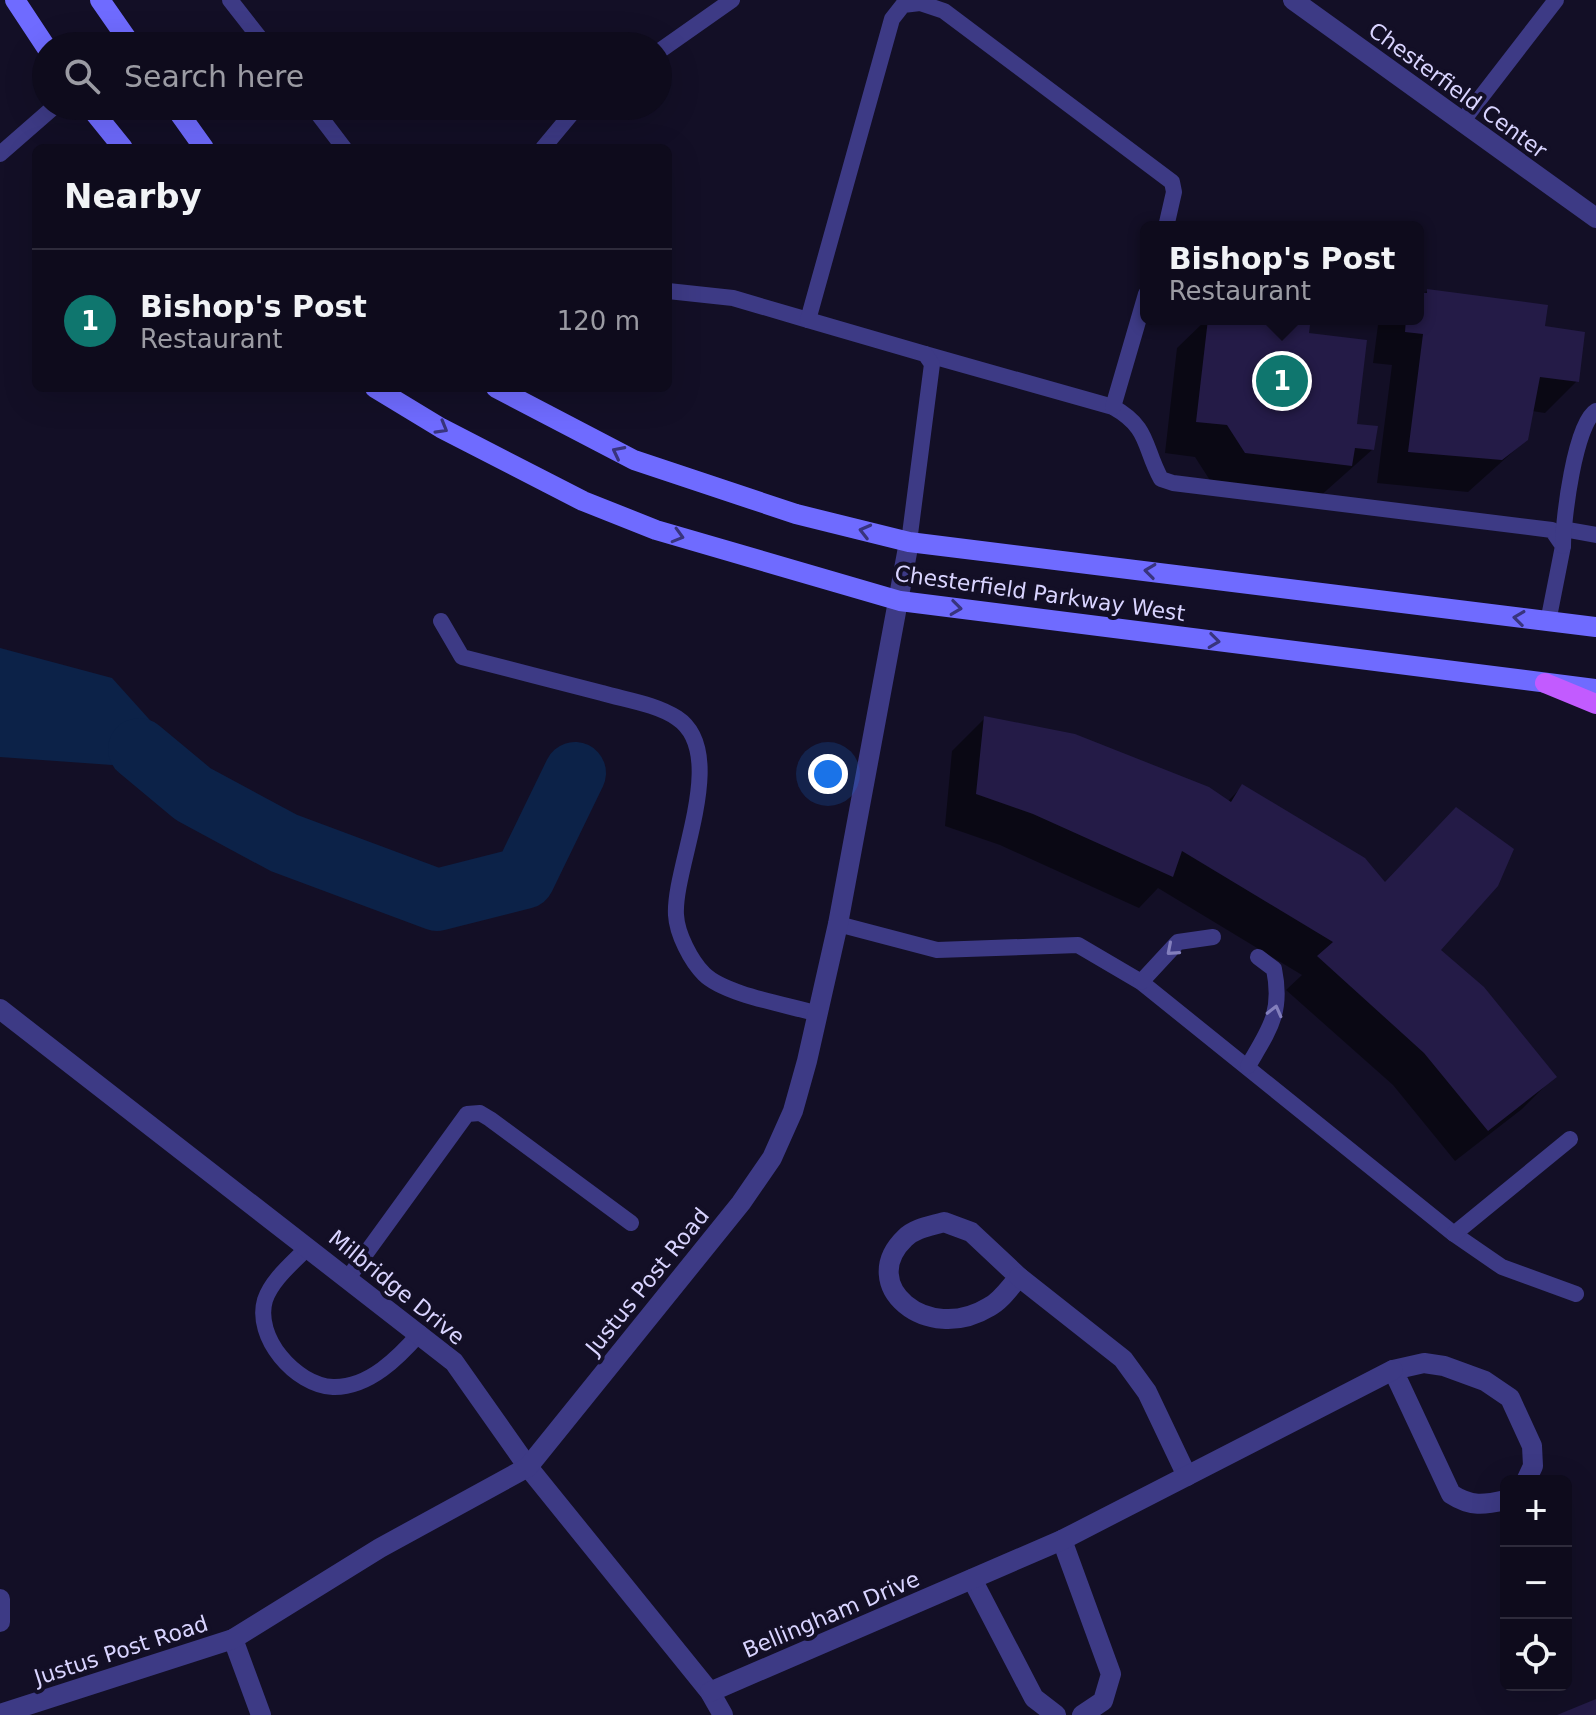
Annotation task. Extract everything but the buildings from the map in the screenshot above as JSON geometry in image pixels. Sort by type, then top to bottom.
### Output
[{"type":"main road","points":[[1545,683],[1596,704]]},
{"type":"street","points":[[15,0],[36,32]]},
{"type":"street","points":[[100,0],[122,32]]},
{"type":"street","name":"Chesterfield Center","points":[[1293,0],[1596,218]]},
{"type":"street","points":[[100,120],[120,144]]},
{"type":"street","points":[[184,120],[201,144]]},
{"type":"street","name":"Chesterfield Parkway West","points":[[382,392],[441,428],[583,501],[656,530],[900,601],[1596,689]]},
{"type":"street","name":"Chesterfield Parkway West","points":[[504,392],[634,460],[796,514],[909,542],[1596,627]]},
{"type":"street","name":"Justus Post Road","points":[[0,1714],[233,1639],[380,1548],[528,1467],[741,1203],[772,1158],[793,1111],[818,1014],[838,924],[909,542]]},
{"type":"street","name":"Milbridge Drive","points":[[0,1009],[454,1362],[528,1467],[710,1692],[721,1714]]},
{"type":"street","points":[[1019,1277],[992,1306],[970,1317],[938,1321],[908,1309],[897,1297],[891,1282],[890,1265],[895,1250],[906,1237],[944,1222],[971,1232],[1019,1277],[1123,1359],[1147,1392],[1187,1476]]},
{"type":"street","name":"Bellingham Drive","points":[[710,1692],[1062,1540],[1393,1370],[1424,1363],[1444,1366],[1485,1381],[1510,1398],[1532,1446],[1533,1466],[1529,1475]]},
{"type":"street","points":[[1393,1370],[1451,1494],[1464,1502],[1482,1506],[1500,1502]]},
{"type":"street","points":[[1062,1540],[1111,1674],[1103,1701],[1082,1715]]},
{"type":"street","points":[[972,1579],[1034,1698],[1056,1715]]},
{"type":"street","points":[[0,1599],[0,1622]]},
{"type":"street","points":[[233,1639],[261,1715]]},
{"type":"lane","points":[[230,0],[255,32]]},
{"type":"lane","points":[[672,42],[732,0]]},
{"type":"lane","points":[[1461,123],[1556,0]]},
{"type":"lane","points":[[808,320],[892,19],[903,5],[920,3],[944,11],[1172,182],[1174,192],[1167,221]]},
{"type":"lane","points":[[0,154],[39,120]]},
{"type":"lane","points":[[323,120],[341,144]]},
{"type":"lane","points":[[546,144],[566,120]]},
{"type":"lane","points":[[672,291],[733,298],[1113,407],[1131,417],[1142,430],[1161,479],[1173,483],[1552,530],[1563,546]]},
{"type":"lane","points":[[1113,407],[1140,315]]},
{"type":"lane","points":[[909,542],[932,364],[925,354]]},
{"type":"lane","points":[[1548,622],[1577,448],[1590,414],[1596,411]]},
{"type":"lane","points":[[1563,529],[1596,535]]},
{"type":"lane","points":[[441,621],[462,657],[645,705],[679,719],[691,735],[698,758],[698,806],[675,916],[688,952],[705,975],[720,985],[818,1014]]},
{"type":"lane","points":[[838,924],[937,950],[1078,945],[1141,982],[1454,1234],[1502,1267],[1576,1294]]},
{"type":"lane","points":[[1141,982],[1178,942],[1213,937]]},
{"type":"lane","points":[[1248,1066],[1276,1017],[1279,994],[1274,969],[1258,957]]},
{"type":"lane","points":[[348,1278],[467,1114],[480,1113],[490,1119],[631,1223]]},
{"type":"lane","points":[[1454,1234],[1570,1139]]},
{"type":"lane","points":[[308,1247],[276,1281],[265,1300],[264,1316],[265,1335],[289,1364],[311,1381],[335,1387],[392,1365],[420,1333]]},
{"type":"water","points":[[0,648],[112,678],[157,728],[126,766],[0,757]]},
{"type":"waterway","points":[[139,749],[193,794],[284,843],[437,900],[524,878],[575,773]]},
{"type":"place","name":"Bishop's Post","points":[[1282,381]]}]
